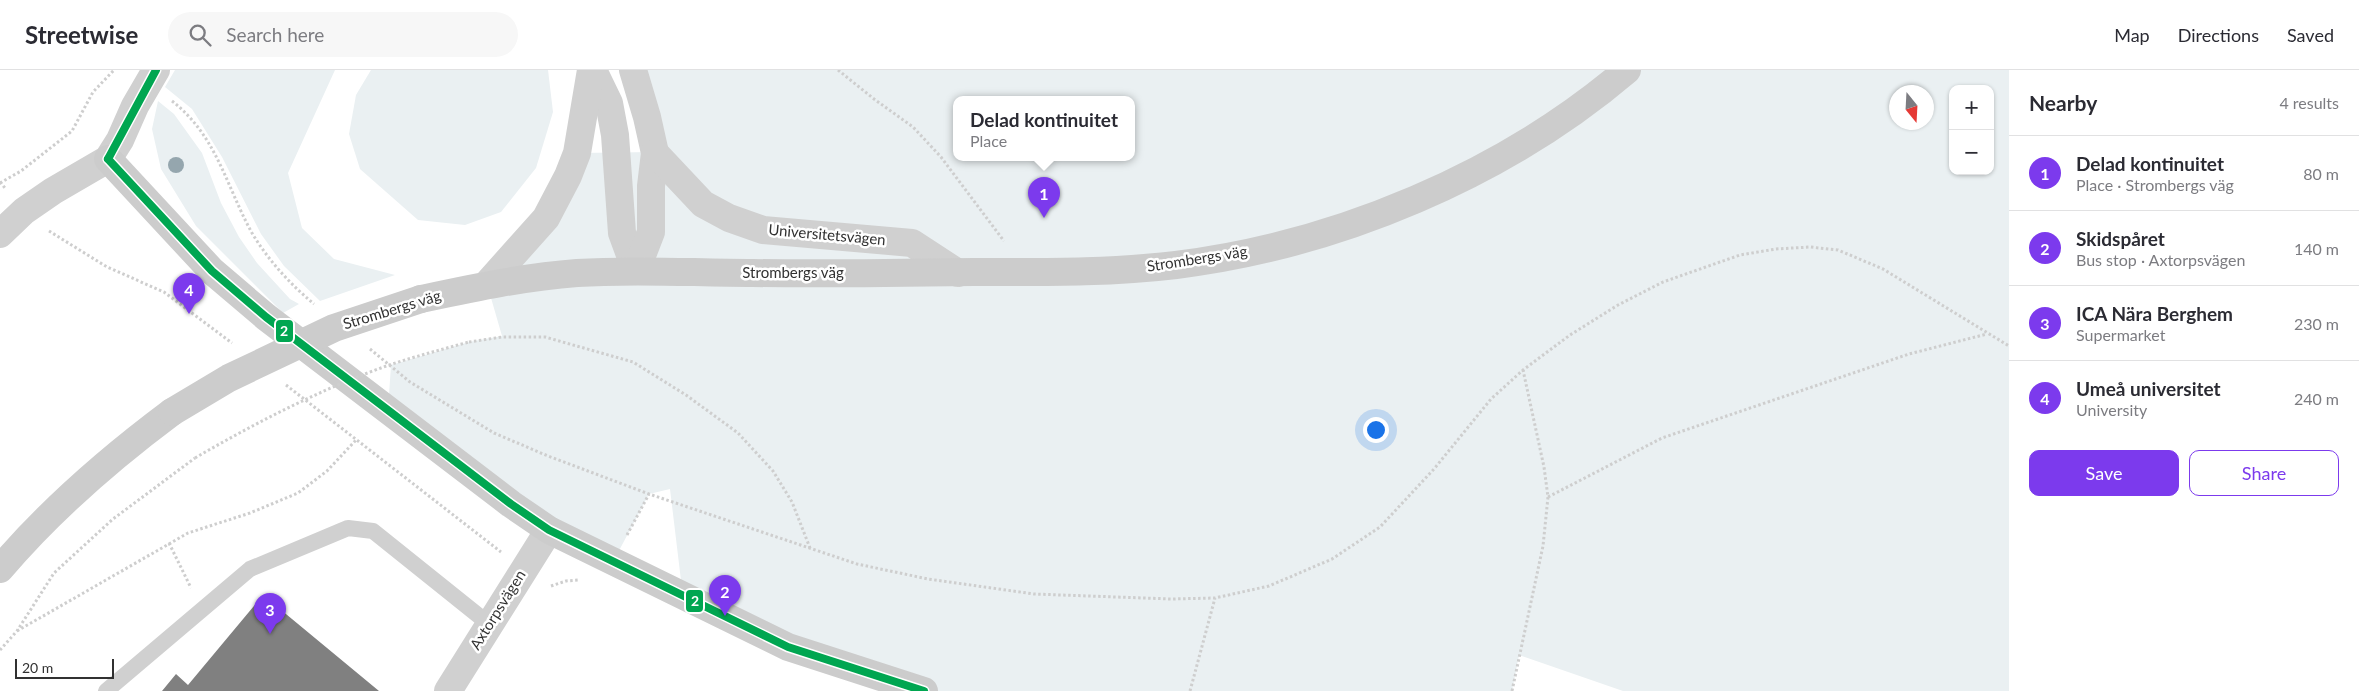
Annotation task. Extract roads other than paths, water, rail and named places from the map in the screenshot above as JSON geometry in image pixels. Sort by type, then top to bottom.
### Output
[{"type":"street","points":[[592,70],[610,103],[616,136],[622,233],[636,271]]},
{"type":"street","points":[[487,284],[546,218],[568,176],[577,153],[592,70]]},
{"type":"street","points":[[633,70],[655,153],[651,186],[652,232],[636,271]]},
{"type":"street","name":"Strombergs väg","points":[[0,569],[77,488],[172,412],[229,378],[334,328],[421,299],[487,284],[576,274],[636,271],[752,273],[1089,272],[1177,265],[1317,237],[1395,207],[1461,178],[1493,161],[1572,114],[1627,70]]},
{"type":"street","points":[[0,234],[24,211],[53,191],[108,159],[120,140],[152,76]]},
{"type":"street","name":"Universitetsvägen","points":[[655,153],[703,204],[729,218],[763,230],[912,243],[958,272]]},
{"type":"street","points":[[108,159],[212,271],[266,317],[511,504],[549,530],[788,646],[924,691]]},
{"type":"street","name":"Axtorpsvägen","points":[[448,691],[549,530]]},
{"type":"lane","points":[[106,691],[201,608],[250,569],[348,528],[373,531],[490,624]]},
{"type":"place","name":"Delad kontinuitet","points":[[1044,218]]},
{"type":"place","name":"Umeå universitet","points":[[189,314]]},
{"type":"place","name":"Skidspåret","points":[[725,616]]},
{"type":"place","name":"ICA Nära Berghem","points":[[270,634]]}]
